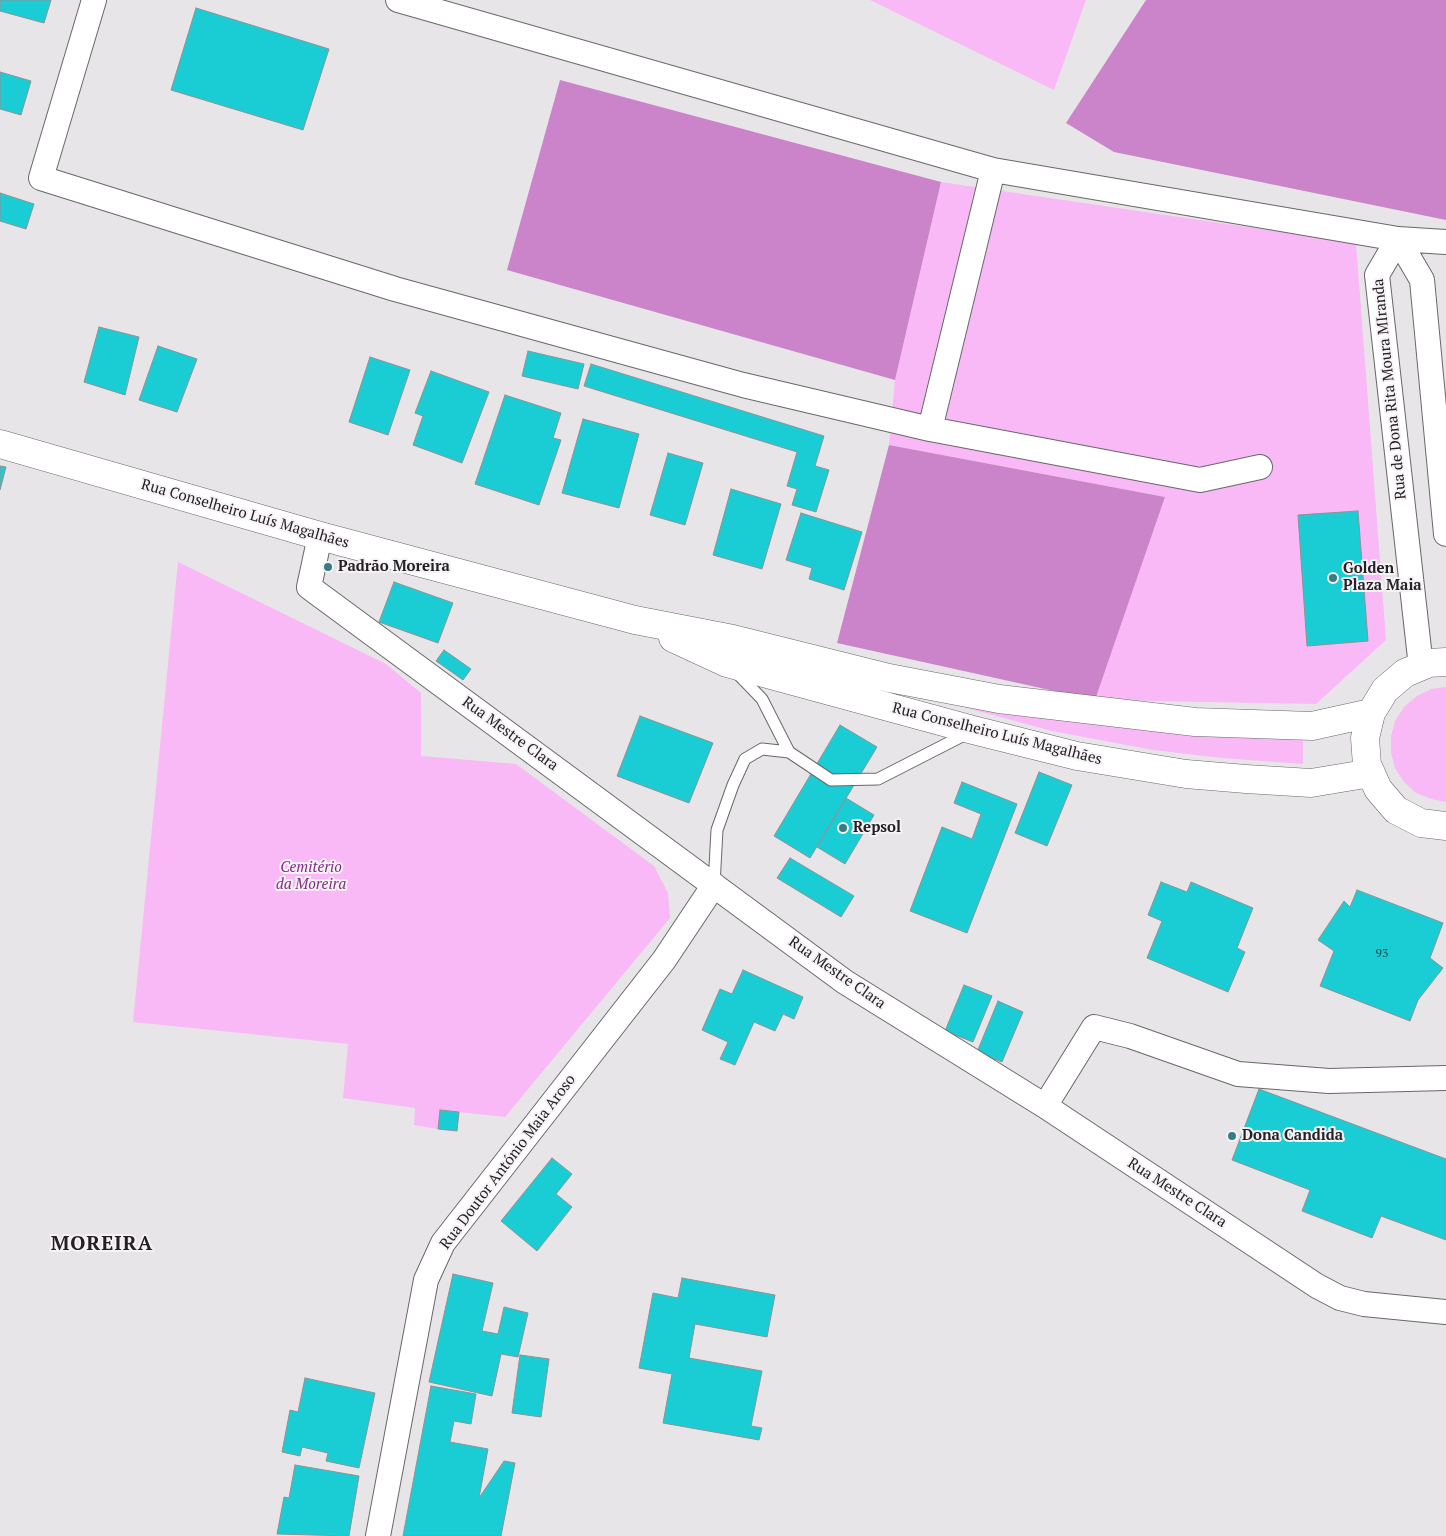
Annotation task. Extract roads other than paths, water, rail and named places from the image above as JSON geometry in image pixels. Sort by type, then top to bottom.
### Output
[{"type":"main road","name":"Rua Conselheiro Luís Magalhães","points":[[0,444],[320,536],[635,620],[733,639],[889,678],[998,699],[1103,713],[1195,722],[1312,726],[1371,712]]},
{"type":"main road","name":"Rua Conselheiro Luís Magalhães","points":[[635,620],[727,663],[973,730],[1077,756],[1186,774],[1311,783],[1371,773]]},
{"type":"main road","points":[[1434,664],[1405,673],[1385,690],[1371,712],[1365,738],[1367,765],[1378,789],[1396,810],[1421,823],[1446,826]]},
{"type":"street","points":[[94,0],[41,178],[396,289],[743,384],[930,429],[1200,480],[1260,467]]},
{"type":"street","points":[[398,0],[993,170],[1398,239],[1446,242]]},
{"type":"street","points":[[930,429],[993,170]]},
{"type":"street","points":[[1398,239],[1422,280],[1446,534]]},
{"type":"street","name":"Rua de Dona Rita Moura MIranda","points":[[1398,239],[1377,275],[1434,664]]},
{"type":"street","name":"Rua Mestre Clara","points":[[320,536],[309,587],[845,982],[1045,1106],[1317,1286],[1340,1298],[1364,1304],[1446,1312]]},
{"type":"street","name":"Rua Doutor António Maia Aroso","points":[[378,1536],[426,1280],[443,1243],[664,960],[714,885]]},
{"type":"street","points":[[1045,1106],[1094,1026],[1130,1036],[1238,1074],[1329,1081],[1446,1078]]},
{"type":"lane","points":[[727,663],[762,700],[790,752],[831,780],[878,779],[973,730]]},
{"type":"lane","points":[[714,885],[717,830],[733,785],[745,759],[762,749],[790,752]]},
{"type":"place","name":"Padrão Moreira","points":[[328,567]]},
{"type":"place","name":"Golden Plaza Maia","points":[[1333,578]]},
{"type":"place","name":"Repsol","points":[[843,828]]},
{"type":"place","name":"Dona Candida","points":[[1232,1136]]},
{"type":"district","name":"MOREIRA","points":[[102,1244]]},
{"type":"park label","name":"Cemitério da Moreira","points":[[311,876]]}]
